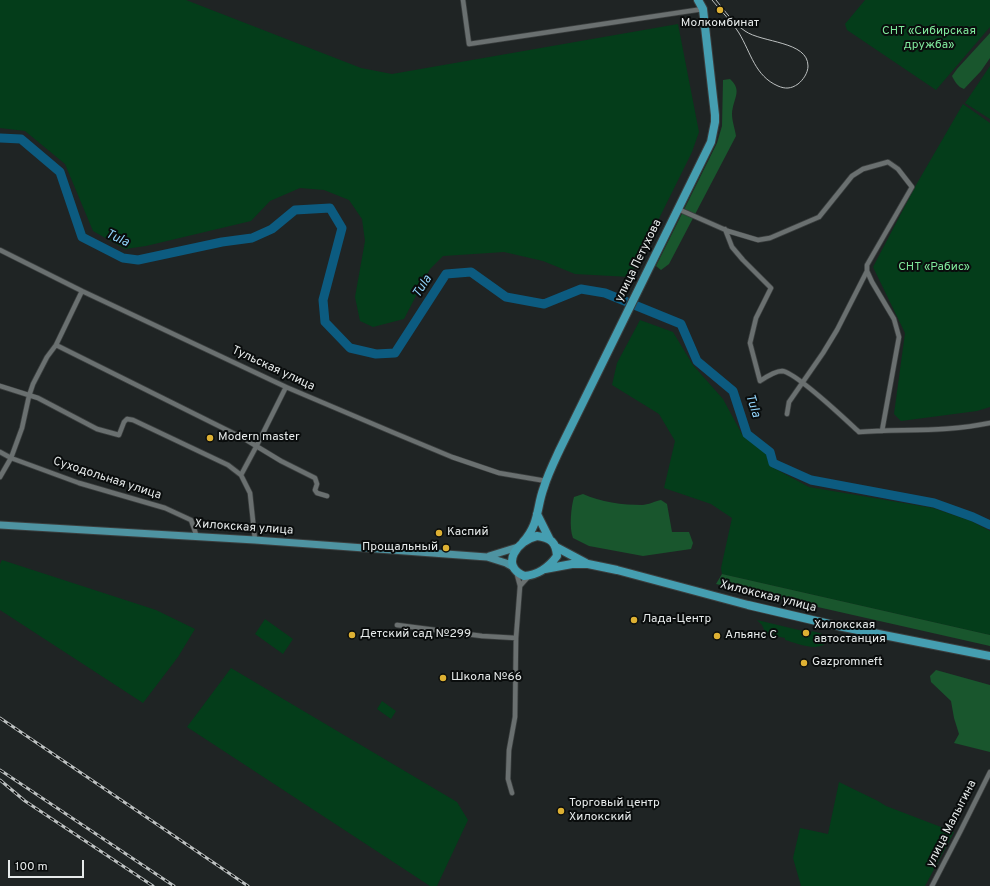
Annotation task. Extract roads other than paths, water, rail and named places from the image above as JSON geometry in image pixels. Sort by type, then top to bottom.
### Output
[{"type":"highway","name":"улица Петухова","points":[[520,544],[531,533],[546,481],[560,449],[711,142],[715,122],[703,9],[698,0]]},
{"type":"highway","name":"улица Петухова","points":[[703,9],[706,0]]},
{"type":"highway","points":[[537,514],[550,540],[556,547],[588,564]]},
{"type":"highway","points":[[550,540],[537,536],[530,537],[520,544],[514,553],[514,569],[524,576],[529,576],[545,569],[572,564],[588,564]]},
{"type":"highway","points":[[545,569],[557,556],[556,547]]},
{"type":"highway","name":"Хилокская улица","points":[[588,564],[617,570],[748,605],[830,624],[990,656]]},
{"type":"main road","name":"Хилокская улица","points":[[0,524],[254,540],[486,557]]},
{"type":"main road","points":[[486,557],[520,544]]},
{"type":"main road","points":[[486,557],[506,563],[514,569]]},
{"type":"street","points":[[463,0],[469,44],[703,9]]},
{"type":"street","points":[[678,208],[725,229],[758,240],[770,238],[819,217],[852,176],[863,169],[888,162],[898,169],[912,187],[867,265],[867,271],[872,282],[894,319],[899,337],[882,431]]},
{"type":"street","points":[[725,229],[732,247],[753,271],[771,288],[756,318],[750,343],[760,381],[770,374],[782,371],[789,374],[832,407],[859,432],[899,432],[972,427],[990,423]]},
{"type":"street","name":"Тульская улица","points":[[0,250],[82,291],[286,387],[452,457],[499,473],[546,481]]},
{"type":"street","points":[[787,414],[789,402],[837,330],[867,271]]},
{"type":"street","points":[[0,477],[11,458],[22,428],[29,396],[47,357],[56,345],[82,291]]},
{"type":"street","points":[[56,345],[236,435],[315,478],[317,484],[315,490],[317,493],[327,496]]},
{"type":"street","points":[[0,386],[38,398],[97,429],[119,435],[124,422],[127,419],[133,420],[228,465],[241,475],[250,493],[254,540]]},
{"type":"street","points":[[241,475],[286,387]]},
{"type":"street","name":"Суходольная улица","points":[[0,452],[11,458],[79,483],[165,508],[191,520],[197,537]]},
{"type":"street","points":[[512,793],[508,779],[509,750],[515,717],[516,638],[520,586],[514,569]]},
{"type":"street","points":[[520,586],[529,576]]},
{"type":"street","points":[[398,625],[482,636],[516,638]]},
{"type":"street","name":"улица Малыгина","points":[[932,886],[962,830],[990,772]]},
{"type":"waterway","name":"Tula","points":[[0,138],[21,139],[60,172],[82,237],[123,258],[138,260],[222,242],[252,238],[272,229],[295,210],[330,208],[342,228],[323,300],[325,322],[350,348],[376,354],[395,353],[446,274],[471,272],[506,297],[544,304],[581,289],[605,293],[681,324],[697,361],[733,391],[747,434],[770,452],[773,463],[811,480],[934,503],[973,517],[990,525]]},
{"type":"tram line","points":[[712,0],[736,29],[754,63],[770,82],[783,88],[793,87],[798,84],[808,69],[806,58],[801,52],[793,47],[762,38],[745,31],[733,21],[716,0]]},
{"type":"railway","points":[[0,718],[248,886]]},
{"type":"railway","points":[[0,770],[174,886]]},
{"type":"railway","points":[[0,780],[25,801],[153,886]]},
{"type":"place","name":"Молкомбинат","points":[[720,10]]},
{"type":"place","name":"Modern master","points":[[210,438]]},
{"type":"place","name":"Каспий","points":[[439,533]]},
{"type":"place","name":"Прощальный","points":[[446,548]]},
{"type":"place","name":"Лада-Центр","points":[[634,620]]},
{"type":"place","name":"Хилокская автостанция","points":[[806,633]]},
{"type":"place","name":"Детский сад №299","points":[[352,635]]},
{"type":"place","name":"Альянс С","points":[[717,636]]},
{"type":"place","name":"Gazpromneft","points":[[804,663]]},
{"type":"place","name":"Школа №66","points":[[443,678]]},
{"type":"place","name":"Торговый центр Хилокский","points":[[561,811]]},
{"type":"park label","name":"СНТ «Сибирская дружба»","points":[[929,39]]},
{"type":"park label","name":"СНТ «Рабис»","points":[[934,268]]}]
